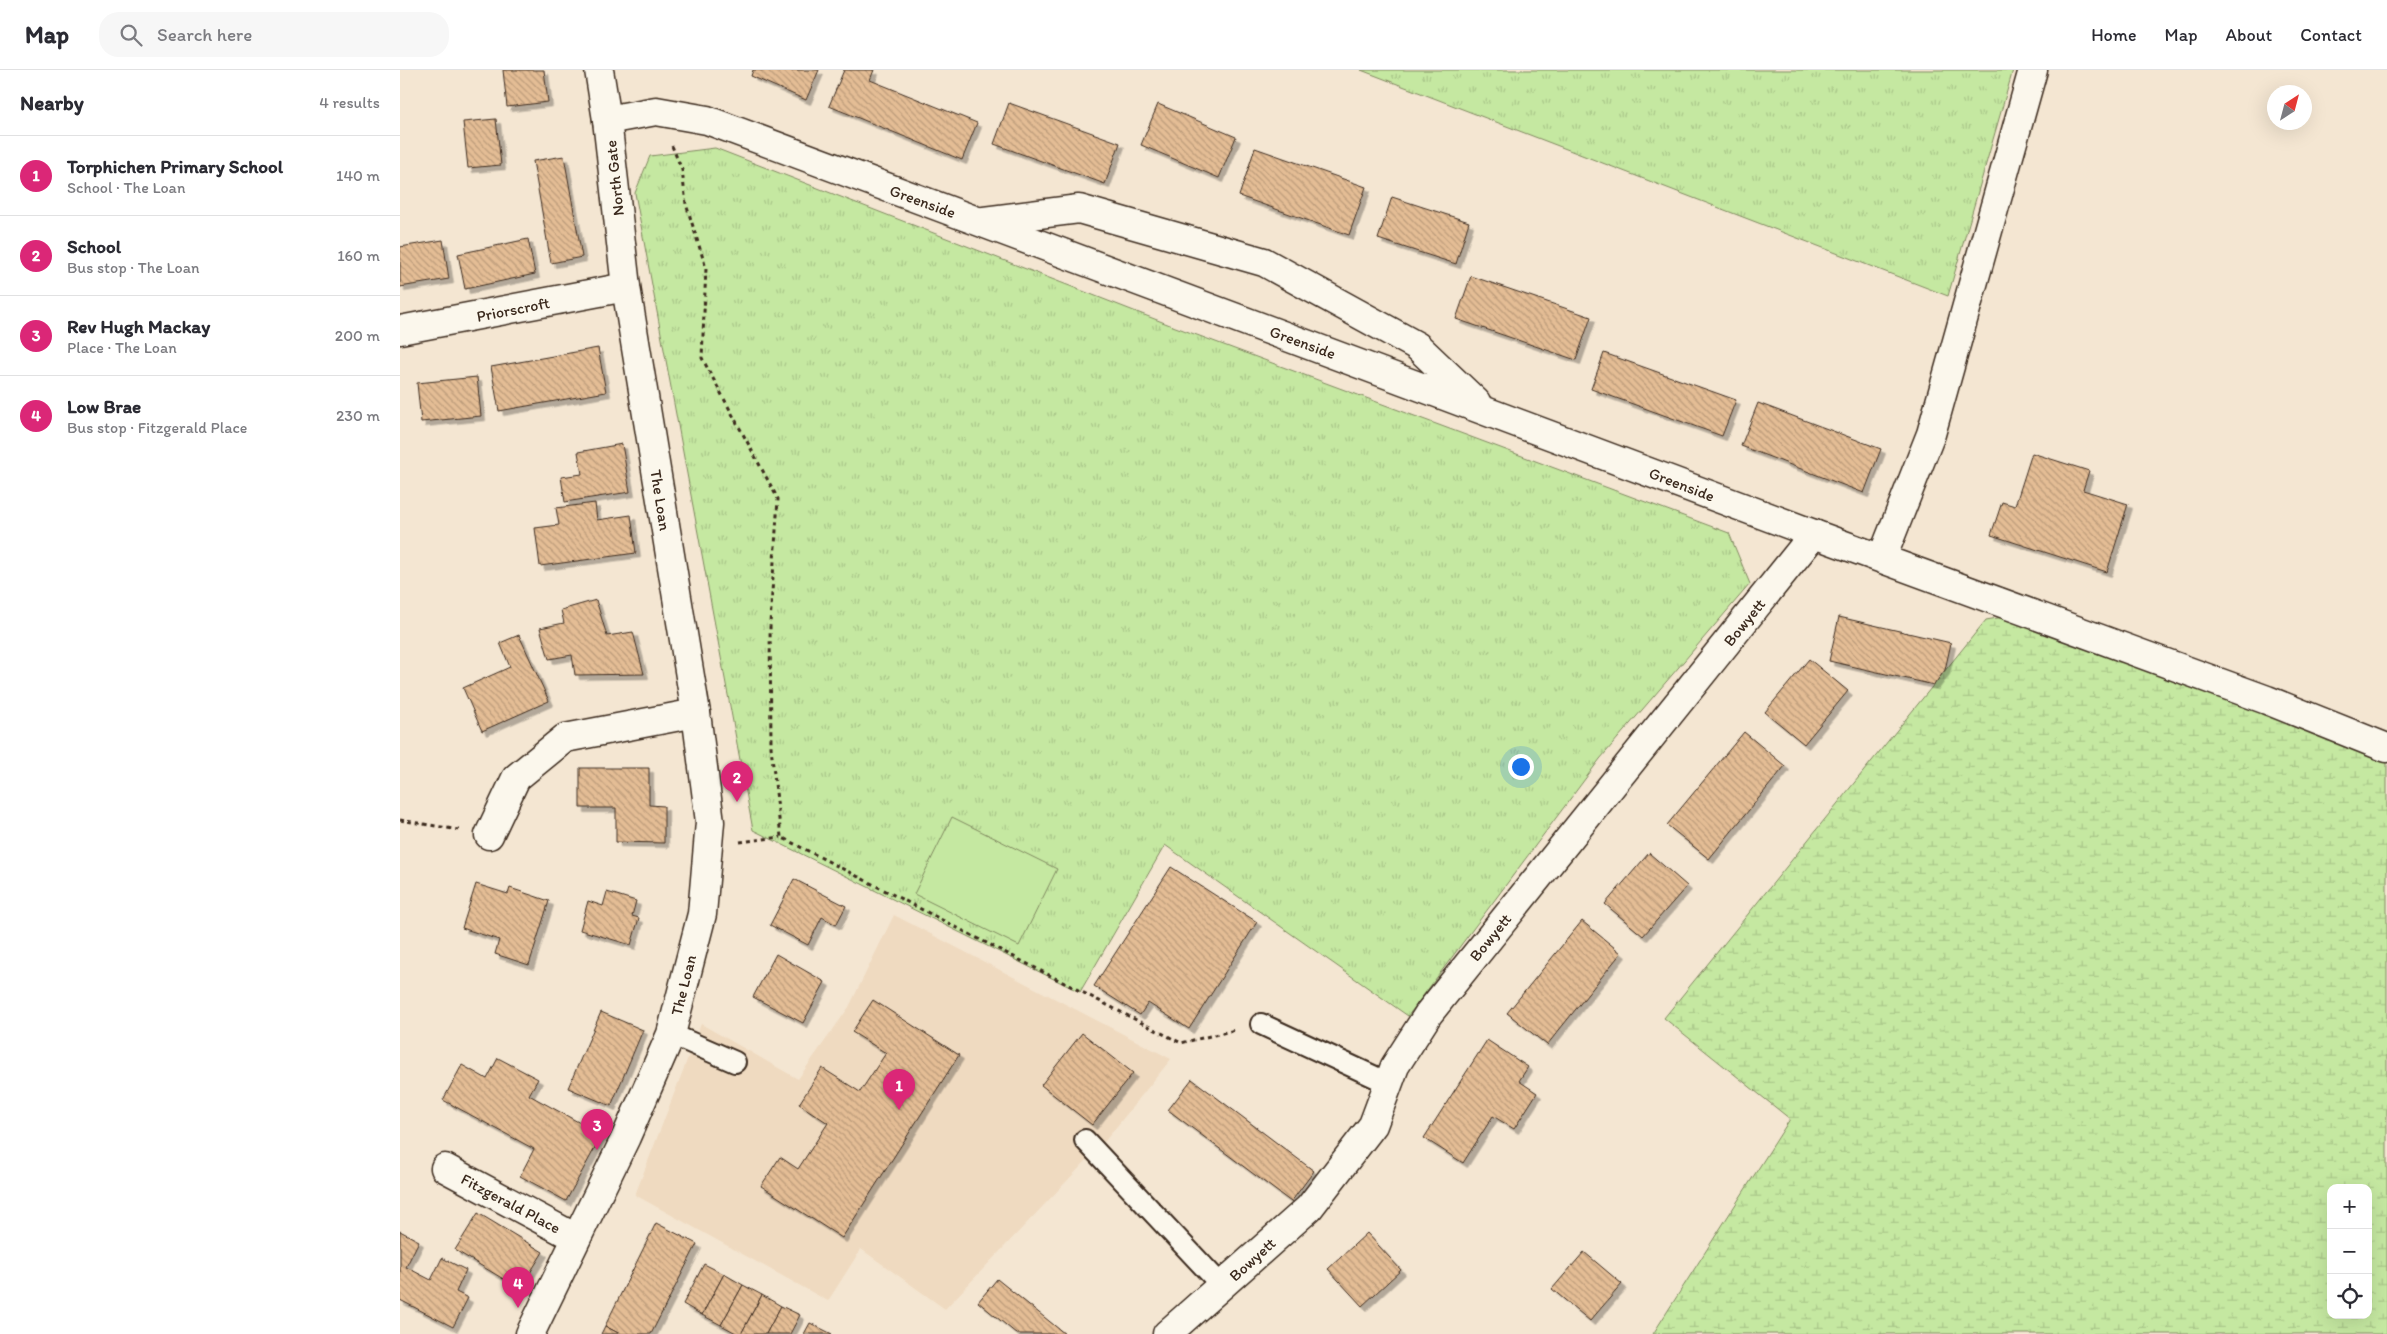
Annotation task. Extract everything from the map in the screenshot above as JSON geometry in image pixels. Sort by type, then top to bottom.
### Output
[{"type":"street","name":"North Gate","points":[[599,70],[607,120],[626,287]]},
{"type":"street","points":[[1882,558],[1931,434],[2033,70]]},
{"type":"street","name":"Greenside","points":[[607,120],[656,112],[708,120],[1814,534],[2267,700],[2387,748]]},
{"type":"street","points":[[980,222],[1079,209],[1264,262],[1417,346],[1486,410]]},
{"type":"street","name":"Priorscroft","points":[[400,330],[626,287]]},
{"type":"street","name":"The Loan","points":[[530,1334],[626,1137],[671,1034],[702,914],[710,822],[696,713],[626,287]]},
{"type":"street","name":"Bowyett","points":[[1167,1334],[1309,1208],[1373,1125],[1395,1066],[1429,1013],[1814,534]]},
{"type":"street","points":[[489,835],[516,778],[565,738],[696,713]]},
{"type":"street","name":"Fitzgerald Place","points":[[445,1168],[576,1238]]},
{"type":"lane","points":[[1261,1024],[1388,1083]]},
{"type":"lane","points":[[671,1034],[734,1062]]},
{"type":"lane","points":[[1085,1140],[1222,1286]]},
{"type":"path","points":[[656,112],[682,170],[686,204],[706,268],[702,358],[778,499],[770,653],[772,747],[781,837]]},
{"type":"path","points":[[400,820],[489,835]]},
{"type":"path","points":[[708,846],[781,837],[1181,1044],[1261,1024]]},
{"type":"shaded area","points":[[894,915],[1171,1059],[1105,1141],[945,1309],[861,1249],[828,1301],[635,1195],[701,1024],[798,1079],[849,1007]]},
{"type":"green space","points":[[1361,70],[2013,70],[1948,296]]},
{"type":"green space","points":[[715,148],[1170,325],[1729,533],[1750,584],[1600,759],[1408,1016],[1165,845],[1080,992],[753,830],[635,193],[650,156]]},
{"type":"green space","points":[[2015,615],[2387,760],[2387,1334],[1653,1334],[1790,1119],[1664,1018],[1986,620]]},
{"type":"green space","points":[[952,817],[1057,869],[1019,946],[914,894]]},
{"type":"building","points":[[503,70],[544,70],[548,102],[507,107]]},
{"type":"building","points":[[753,70],[819,70],[806,100],[751,76]]},
{"type":"building","points":[[844,70],[874,70],[870,80],[977,123],[962,160],[829,106]]},
{"type":"building","points":[[1009,103],[1120,143],[1105,184],[994,144]]},
{"type":"building","points":[[1158,104],[1236,137],[1219,178],[1141,145]]},
{"type":"building","points":[[496,119],[501,165],[468,168],[463,122]]},
{"type":"building","points":[[1255,148],[1366,187],[1349,235],[1239,196]]},
{"type":"building","points":[[564,156],[582,257],[551,263],[533,161]]},
{"type":"building","points":[[1392,197],[1469,222],[1456,264],[1378,239]]},
{"type":"building","points":[[528,239],[535,274],[465,289],[458,254]]},
{"type":"building","points":[[443,240],[449,279],[400,287],[400,247]]},
{"type":"building","points":[[1471,276],[1591,317],[1576,360],[1456,319]]},
{"type":"building","points":[[598,348],[606,392],[499,411],[491,367]]},
{"type":"building","points":[[1604,353],[1736,400],[1722,436],[1591,389]]},
{"type":"building","points":[[477,377],[481,416],[421,422],[417,383]]},
{"type":"building","points":[[1758,403],[1881,449],[1864,493],[1741,446]]},
{"type":"building","points":[[622,444],[630,492],[565,502],[561,477],[582,474],[578,452]]},
{"type":"building","points":[[2032,453],[2089,471],[2083,490],[2128,504],[2107,572],[1991,535],[2002,502],[2015,506]]},
{"type":"building","points":[[595,503],[597,520],[631,515],[636,553],[540,566],[535,528],[559,525],[556,508]]},
{"type":"building","points":[[596,600],[607,636],[633,632],[644,674],[575,675],[572,655],[549,659],[540,628],[564,623],[561,610]]},
{"type":"building","points":[[1839,617],[1951,643],[1945,670],[1934,685],[1829,661]]},
{"type":"building","points":[[519,635],[549,701],[482,731],[463,688],[510,667],[500,643]]},
{"type":"building","points":[[1809,659],[1848,691],[1804,744],[1765,712]]},
{"type":"building","points":[[1744,732],[1785,766],[1709,859],[1667,825]]},
{"type":"building","points":[[580,768],[649,768],[649,805],[664,806],[664,843],[616,842],[616,808],[580,808]]},
{"type":"building","points":[[1649,853],[1687,886],[1643,936],[1605,904]]},
{"type":"building","points":[[1171,867],[1257,922],[1189,1029],[1148,1003],[1140,1015],[1094,986]]},
{"type":"building","points":[[794,879],[846,906],[836,925],[822,917],[808,945],[770,925]]},
{"type":"building","points":[[476,884],[508,894],[510,888],[549,901],[529,965],[495,954],[499,940],[462,928]]},
{"type":"building","points":[[607,892],[636,901],[632,916],[639,918],[631,945],[580,930],[588,901],[603,906]]},
{"type":"building","points":[[1582,921],[1621,953],[1547,1045],[1507,1013]]},
{"type":"building","points":[[776,954],[825,982],[803,1023],[753,997]]},
{"type":"building","points":[[873,1000],[959,1055],[842,1238],[761,1186],[780,1157],[798,1169],[828,1123],[799,1104],[822,1068],[860,1092],[886,1053],[852,1032]]},
{"type":"building","points":[[601,1012],[643,1030],[611,1106],[568,1088]]},
{"type":"building","points":[[1082,1033],[1133,1073],[1092,1125],[1041,1085]]},
{"type":"building","points":[[1487,1040],[1528,1067],[1519,1081],[1537,1093],[1514,1129],[1493,1116],[1463,1163],[1424,1138]]},
{"type":"building","points":[[498,1058],[538,1079],[529,1095],[602,1135],[566,1201],[520,1176],[534,1149],[443,1100],[462,1065],[487,1079]]},
{"type":"building","points":[[1192,1079],[1314,1171],[1291,1202],[1168,1110]]},
{"type":"building","points":[[478,1213],[543,1252],[520,1289],[455,1250]]},
{"type":"building","points":[[656,1223],[697,1244],[651,1334],[620,1334],[605,1326]]},
{"type":"building","points":[[400,1231],[419,1241],[406,1267],[431,1280],[442,1258],[466,1270],[456,1292],[468,1298],[453,1327],[400,1300]]},
{"type":"building","points":[[1367,1233],[1401,1270],[1362,1306],[1328,1269]]},
{"type":"building","points":[[1584,1252],[1622,1284],[1590,1321],[1552,1289]]},
{"type":"building","points":[[704,1264],[724,1274],[702,1315],[683,1304]]},
{"type":"building","points":[[724,1274],[743,1285],[721,1325],[702,1315]]},
{"type":"building","points":[[997,1279],[1065,1334],[1017,1334],[978,1302]]},
{"type":"building","points":[[743,1285],[762,1295],[741,1334],[738,1334],[721,1325]]},
{"type":"building","points":[[762,1295],[781,1306],[766,1334],[741,1334]]},
{"type":"building","points":[[781,1306],[800,1315],[790,1334],[766,1334]]},
{"type":"building","points":[[810,1323],[832,1334],[804,1334]]},
{"type":"building","points":[[605,1326],[620,1334],[601,1334]]},
{"type":"place","name":"School","points":[[737,802]]},
{"type":"place","name":"Torphichen Primary School","points":[[899,1110]]},
{"type":"place","name":"Rev Hugh Mackay","points":[[597,1150]]},
{"type":"place","name":"Low Brae","points":[[518,1308]]}]
